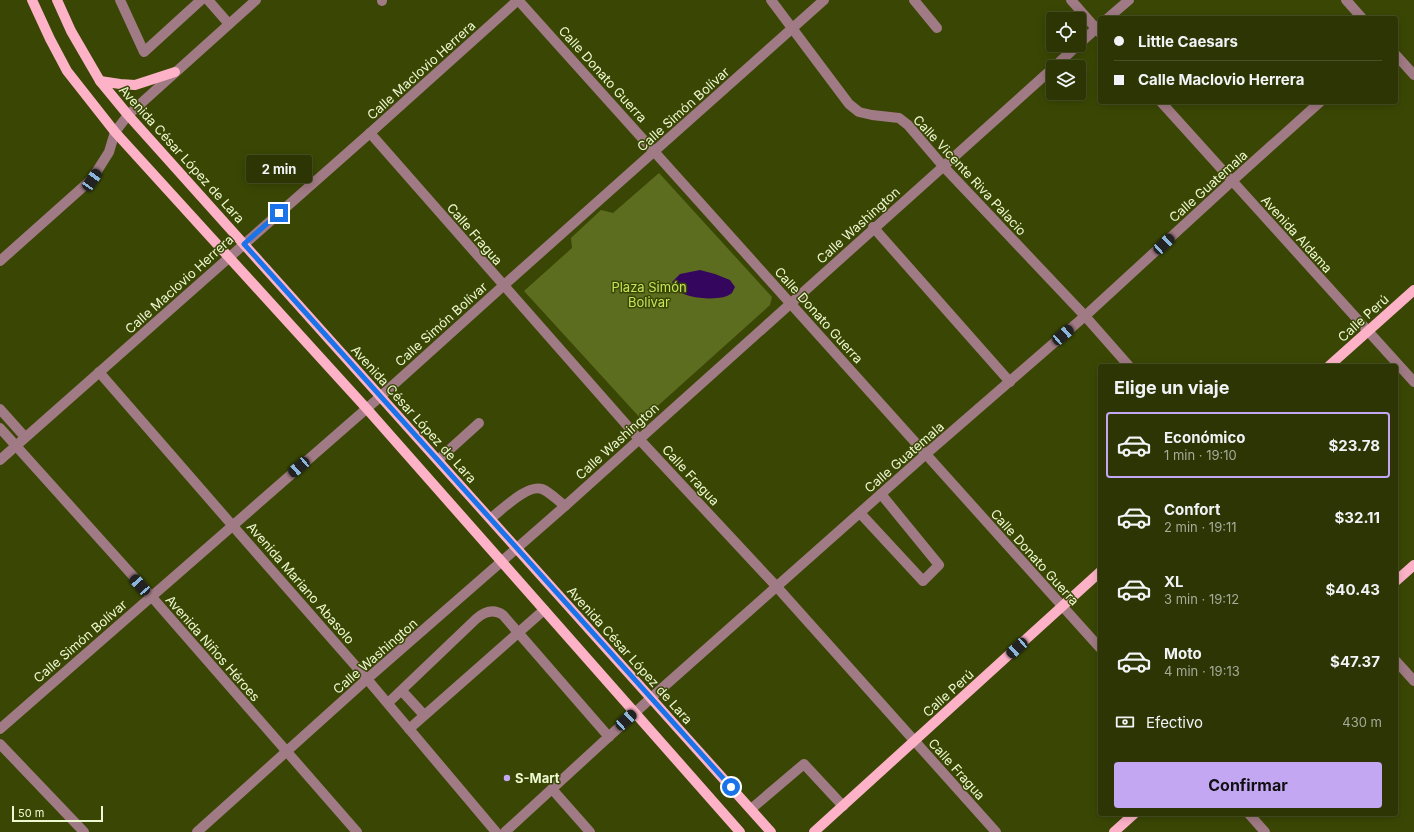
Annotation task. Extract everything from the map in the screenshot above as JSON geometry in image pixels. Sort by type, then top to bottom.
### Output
[{"type":"main road","points":[[32,0],[67,71],[116,132],[367,409],[740,832]]},
{"type":"main road","name":"Avenida César López de Lara","points":[[57,0],[71,30],[100,81],[128,115],[771,832]]},
{"type":"main road","points":[[100,81],[120,84],[135,84],[176,72]]},
{"type":"main road","name":"Calle Perú","points":[[1331,364],[1414,290]]},
{"type":"main road","points":[[1398,579],[1414,564]]},
{"type":"main road","name":"Calle Perú","points":[[819,830],[843,806],[1098,574]]},
{"type":"main road","points":[[1114,832],[1132,816]]},
{"type":"street","points":[[120,0],[144,52],[201,0]]},
{"type":"street","points":[[208,0],[229,24]]},
{"type":"street","points":[[0,261],[92,180],[109,152],[116,132],[128,115],[256,0]]},
{"type":"street","name":"Calle Maclovio Herrera","points":[[1,457],[229,258],[518,0]]},
{"type":"street","name":"Calle Donato Guerra","points":[[518,0],[1098,646]]},
{"type":"street","name":"Calle Vicente Riva Palacio","points":[[771,0],[849,104],[859,112],[899,118],[908,125],[943,166],[1085,316],[1127,364]]},
{"type":"street","name":"Calle Simón Bolívar","points":[[0,729],[232,525],[367,409],[824,0]]},
{"type":"street","points":[[914,0],[937,28]]},
{"type":"street","points":[[1071,0],[1098,28]]},
{"type":"street","points":[[1110,16],[1129,0]]},
{"type":"street","points":[[1346,0],[1360,16]]},
{"type":"street","name":"Calle Washington","points":[[1086,39],[1098,30]]},
{"type":"street","name":"Calle Washington","points":[[1061,60],[1071,52]]},
{"type":"street","points":[[1398,57],[1414,75]]},
{"type":"street","name":"Calle Washington","points":[[197,832],[367,679],[565,506],[1046,73]]},
{"type":"street","name":"Avenida Aldama","points":[[1163,104],[1398,364]]},
{"type":"street","name":"Calle Guatemala","points":[[505,832],[634,712],[926,454],[1085,316],[1318,104]]},
{"type":"street","name":"Calle Fragua","points":[[370,133],[639,439],[776,586],[996,832]]},
{"type":"street","points":[[873,228],[1010,382]]},
{"type":"street","name":"Avenida Aldama","points":[[1398,364],[1414,382]]},
{"type":"street","name":"Avenida Mariano Abasolo","points":[[100,372],[367,679],[496,832]]},
{"type":"street","points":[[0,409],[25,437]]},
{"type":"street","points":[[438,460],[479,424]]},
{"type":"street","name":"Avenida Niños Héroes","points":[[0,428],[151,596],[357,832]]},
{"type":"street","points":[[491,518],[524,492],[531,489],[542,489],[565,506]]},
{"type":"street","points":[[860,513],[923,581],[939,565],[881,494]]},
{"type":"street","points":[[409,729],[544,610]]},
{"type":"street","points":[[388,704],[476,619],[487,612],[500,613],[608,737]]},
{"type":"street","points":[[1398,663],[1414,681]]},
{"type":"street","points":[[402,691],[424,715]]},
{"type":"street","points":[[0,744],[84,832]]},
{"type":"street","points":[[751,809],[804,764],[843,806]]},
{"type":"street","points":[[552,789],[590,832]]},
{"type":"street","points":[[1251,816],[1265,832]]},
{"type":"green space","name":"Plaza Simón Bolivar","points":[[659,173],[772,297],[770,305],[642,420],[524,291],[572,248],[571,238],[601,210],[613,213]]},
{"type":"shaded area","points":[[700,270],[730,280],[735,287],[732,293],[721,298],[704,298],[688,296],[676,289],[672,282],[680,274]]},
{"type":"place","name":"S-Mart","points":[[507,778]]},
{"type":"route","points":[[279,213],[244,244],[731,787]]}]
